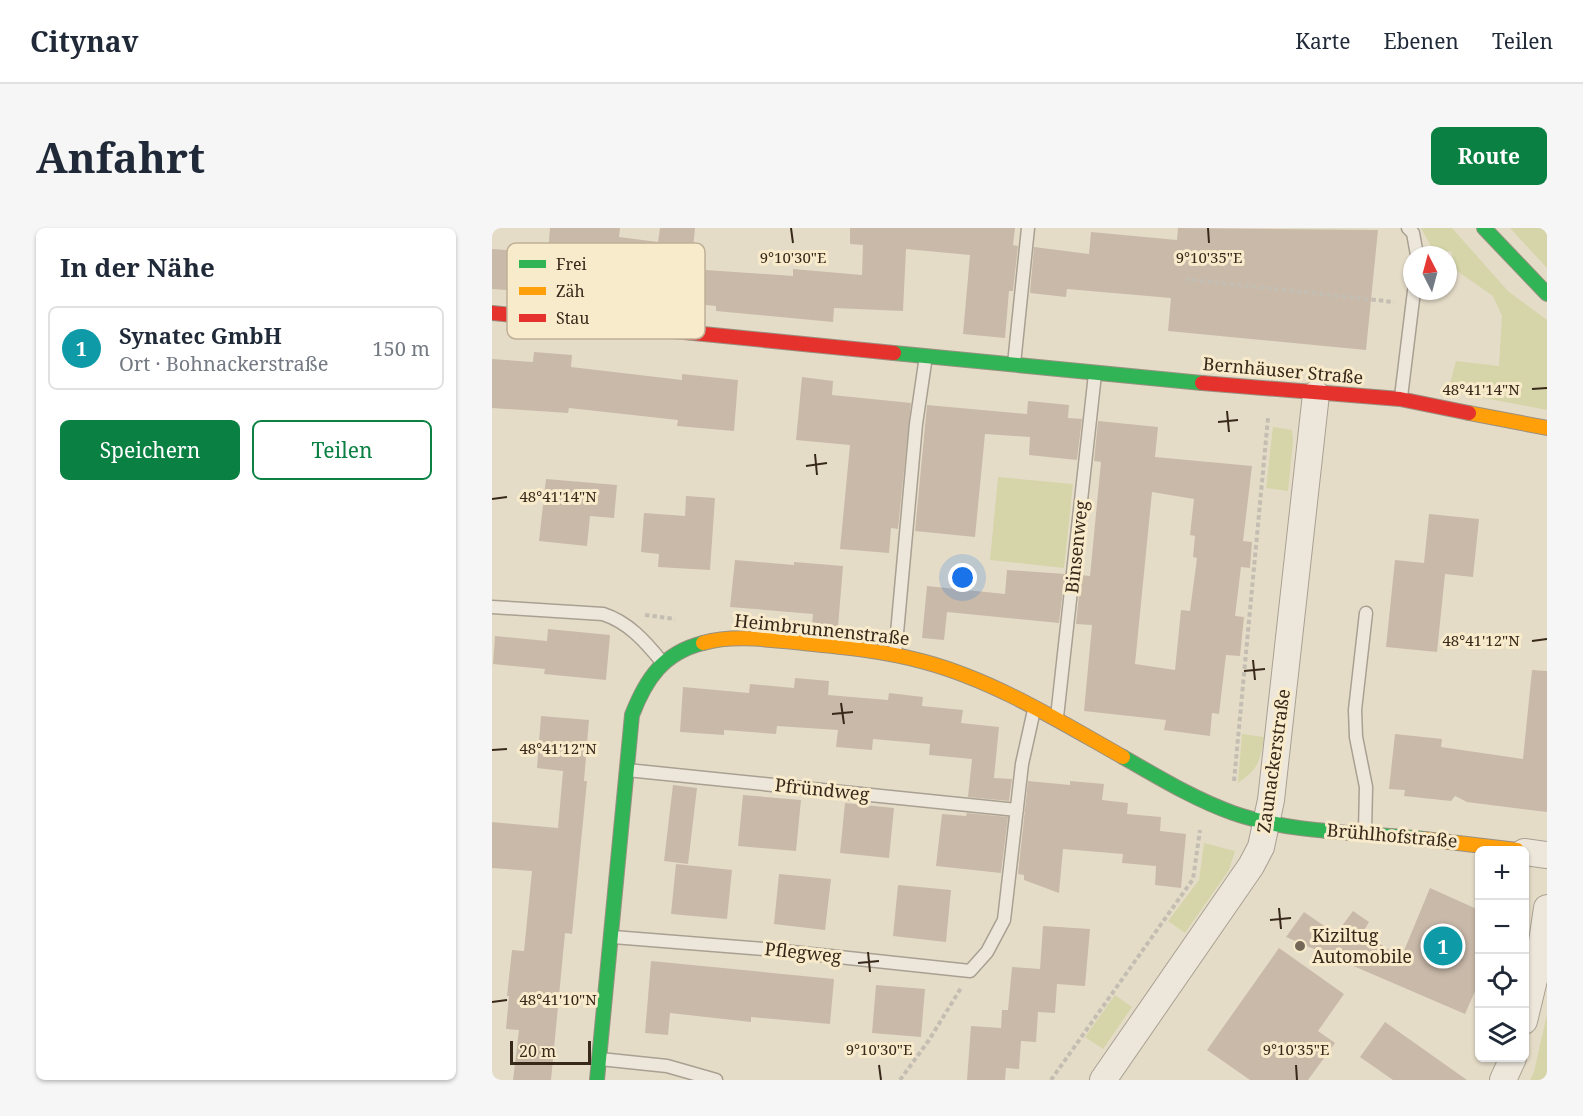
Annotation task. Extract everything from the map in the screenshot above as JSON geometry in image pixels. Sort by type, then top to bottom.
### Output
[{"type":"street","points":[[1484,228],[1547,294]]},
{"type":"street","name":"Bernhäuser Straße","points":[[492,313],[507,314]]},
{"type":"street","name":"Bernhäuser Straße","points":[[705,333],[1316,394],[1400,399],[1547,428]]},
{"type":"street","name":"Zaunackerstraße","points":[[1103,1080],[1251,866],[1267,823],[1316,394]]},
{"type":"street","name":"Heimbrunnenstraße","points":[[597,1080],[632,715],[637,696],[649,676],[663,663],[691,644],[706,640],[747,638],[894,655],[946,668],[1057,720],[1203,800],[1231,812],[1267,823]]},
{"type":"street","name":"Brühlhofstraße","points":[[1267,823],[1487,846]]},
{"type":"street","points":[[1529,853],[1547,855]]},
{"type":"street","points":[[1527,1008],[1540,955],[1547,908]]},
{"type":"street","points":[[1503,1080],[1511,1062]]},
{"type":"lane","points":[[1014,365],[1028,228]]},
{"type":"lane","points":[[1408,228],[1413,233],[1415,246]]},
{"type":"lane","points":[[1400,399],[1413,300]]},
{"type":"lane","points":[[894,655],[916,424],[926,354]]},
{"type":"lane","name":"Binsenweg","points":[[1057,720],[1095,372]]},
{"type":"lane","points":[[492,607],[603,614],[620,620],[651,648],[663,663]]},
{"type":"lane","points":[[1365,833],[1366,787],[1356,737],[1355,710],[1366,613]]},
{"type":"lane","points":[[970,971],[992,945],[1004,920],[1023,754],[1035,709]]},
{"type":"lane","name":"Pfründweg","points":[[626,770],[1017,810]]},
{"type":"lane","name":"Pflegweg","points":[[611,937],[764,949],[970,971]]},
{"type":"lane","points":[[599,1059],[667,1066],[716,1080]]},
{"type":"path","points":[[1185,279],[1413,304]]},
{"type":"path","points":[[1231,812],[1271,389]]},
{"type":"path","points":[[620,620],[635,615],[670,617],[686,623],[706,640]]},
{"type":"path","points":[[1051,1080],[1194,879],[1203,800]]},
{"type":"path","points":[[900,1080],[946,1016],[970,971]]},
{"type":"green space","points":[[1421,228],[1452,228],[1508,291],[1547,320],[1547,410],[1448,391],[1456,361],[1499,366],[1502,316],[1493,296],[1457,271],[1457,246],[1431,246]]},
{"type":"green space","points":[[1510,228],[1547,228],[1547,268]]},
{"type":"green space","points":[[1273,427],[1292,430],[1288,491],[1266,488]]},
{"type":"green space","points":[[998,477],[1073,484],[1064,568],[990,560]]},
{"type":"green space","points":[[1242,734],[1264,737],[1257,764],[1238,783]]},
{"type":"green space","points":[[1204,843],[1235,851],[1229,870],[1185,933],[1168,921],[1199,880]]},
{"type":"green space","points":[[1115,995],[1132,1007],[1103,1049],[1085,1037]]},
{"type":"green space","points":[[1547,1014],[1547,1080],[1530,1080],[1534,1072]]},
{"type":"building","points":[[550,228],[620,228],[619,237],[658,242],[660,228],[695,228],[694,243],[549,243]]},
{"type":"building","points":[[850,228],[1015,228],[1013,245],[1018,246],[1013,291],[1009,291],[1005,338],[963,334],[970,255],[906,249],[903,311],[834,308],[833,322],[716,311],[716,306],[705,305],[705,270],[793,276],[793,269],[862,275],[863,245],[850,244]]},
{"type":"building","points":[[1178,228],[1378,230],[1366,350],[1168,331],[1171,298],[1067,289],[1066,297],[1030,293],[1034,247],[1089,254],[1091,232],[1177,240]]},
{"type":"building","points":[[492,249],[507,250],[507,290],[492,289]]},
{"type":"building","points":[[534,352],[572,355],[571,367],[682,380],[682,374],[738,380],[734,431],[677,426],[678,420],[569,408],[568,413],[492,408],[492,359],[533,362]]},
{"type":"building","points":[[802,377],[833,381],[832,395],[911,403],[898,529],[891,528],[889,553],[840,549],[850,445],[796,440]]},
{"type":"building","points":[[1028,401],[1069,405],[1068,418],[1082,419],[1077,460],[1029,455],[1030,437],[985,434],[975,537],[915,531],[927,405],[1027,414]]},
{"type":"building","points":[[1098,421],[1158,427],[1155,457],[1252,466],[1243,541],[1252,542],[1250,568],[1241,567],[1235,616],[1244,617],[1240,656],[1226,655],[1219,714],[1212,713],[1210,736],[1164,730],[1166,720],[1084,711],[1092,625],[1076,624],[1081,575],[1090,576],[1101,462],[1094,461]],"holes":[[[1152,492],[1194,499],[1190,535],[1195,536],[1193,557],[1197,558],[1190,611],[1181,610],[1175,670],[1135,664]]]},
{"type":"building","points":[[546,479],[617,485],[614,518],[590,516],[587,546],[539,541]]},
{"type":"building","points":[[686,496],[715,498],[710,570],[658,567],[659,554],[641,552],[644,513],[685,516]]},
{"type":"building","points":[[1429,514],[1479,519],[1473,577],[1445,574],[1437,652],[1386,647],[1395,560],[1424,563]]},
{"type":"building","points":[[735,560],[843,566],[838,627],[812,625],[813,614],[730,607]]},
{"type":"building","points":[[1007,570],[1065,574],[1059,623],[947,612],[944,640],[922,638],[927,586],[1005,594]]},
{"type":"building","points":[[548,629],[610,635],[606,680],[544,674],[545,669],[493,664],[495,636],[547,641]]},
{"type":"building","points":[[1532,670],[1547,671],[1547,812],[1467,802],[1455,796],[1451,801],[1404,796],[1405,790],[1389,789],[1395,734],[1442,739],[1441,747],[1523,759]]},
{"type":"building","points":[[795,678],[829,681],[828,695],[888,700],[889,693],[923,697],[922,706],[963,710],[961,723],[999,727],[994,778],[1012,779],[1009,801],[968,797],[972,759],[929,755],[930,744],[873,739],[872,750],[836,747],[838,730],[777,726],[776,734],[724,730],[724,735],[680,732],[683,687],[749,693],[750,684],[794,688]]},
{"type":"building","points":[[541,716],[589,720],[584,781],[587,781],[572,934],[565,933],[551,1080],[513,1080],[519,1030],[506,1029],[509,996],[507,996],[512,950],[524,951],[532,871],[492,868],[492,822],[558,828],[563,771],[537,768]]},
{"type":"building","points":[[1028,781],[1070,785],[1070,781],[1104,784],[1102,800],[1128,803],[1127,814],[1161,817],[1160,831],[1186,834],[1181,888],[1155,885],[1156,866],[1122,863],[1123,854],[1063,849],[1059,893],[1024,880],[1024,875],[1018,874]]},
{"type":"building","points":[[673,785],[697,788],[688,864],[664,861]]},
{"type":"building","points":[[743,795],[801,800],[796,851],[738,846]]},
{"type":"building","points":[[845,803],[894,808],[889,858],[840,853]]},
{"type":"building","points":[[967,813],[1008,817],[1001,873],[936,866],[942,814],[966,816]]},
{"type":"building","points":[[676,864],[732,870],[727,919],[671,914]]},
{"type":"building","points":[[779,874],[831,879],[825,930],[774,924]]},
{"type":"building","points":[[898,885],[951,890],[946,942],[893,936]]},
{"type":"building","points":[[1430,888],[1475,908],[1475,991],[1465,1014],[1286,937],[1304,912],[1336,934],[1353,911],[1369,922],[1363,932],[1401,958]]},
{"type":"building","points":[[1043,926],[1090,929],[1085,986],[1057,984],[1055,1013],[1038,1012],[1036,1042],[1021,1041],[1019,1069],[1006,1068],[1005,1080],[967,1080],[971,1026],[1001,1028],[1002,1010],[1008,1010],[1012,967],[1040,969]]},
{"type":"building","points":[[1279,948],[1344,994],[1318,1031],[1335,1043],[1308,1080],[1250,1080],[1207,1050]]},
{"type":"building","points":[[651,961],[834,979],[830,1024],[751,1017],[751,1022],[670,1013],[668,1035],[645,1033]]},
{"type":"building","points":[[876,985],[925,989],[921,1037],[872,1033]]},
{"type":"building","points":[[1385,1022],[1467,1080],[1393,1080],[1360,1057]]},
{"type":"traffic: fast","points":[[1484,228],[1547,294]]},
{"type":"traffic: fast","points":[[894,353],[1202,383]]},
{"type":"traffic: fast","points":[[597,1080],[632,715],[643,690],[658,669],[677,653],[703,643]]},
{"type":"traffic: fast","points":[[1123,757],[1204,801],[1256,820],[1304,829],[1424,839]]},
{"type":"traffic: slow","points":[[1469,413],[1547,428]]},
{"type":"traffic: slow","points":[[703,643],[740,638],[765,639],[864,650],[925,662],[1002,691],[1123,757]]},
{"type":"traffic: slow","points":[[1424,839],[1483,846]]},
{"type":"traffic: jam","points":[[492,313],[507,314]]},
{"type":"traffic: jam","points":[[705,334],[894,353]]},
{"type":"traffic: jam","points":[[1202,383],[1400,399],[1469,413]]},
{"type":"place","name":"Kiziltug Automobile","points":[[1300,946]]},
{"type":"place","name":"Synatec GmbH","points":[[1443,946]]}]
